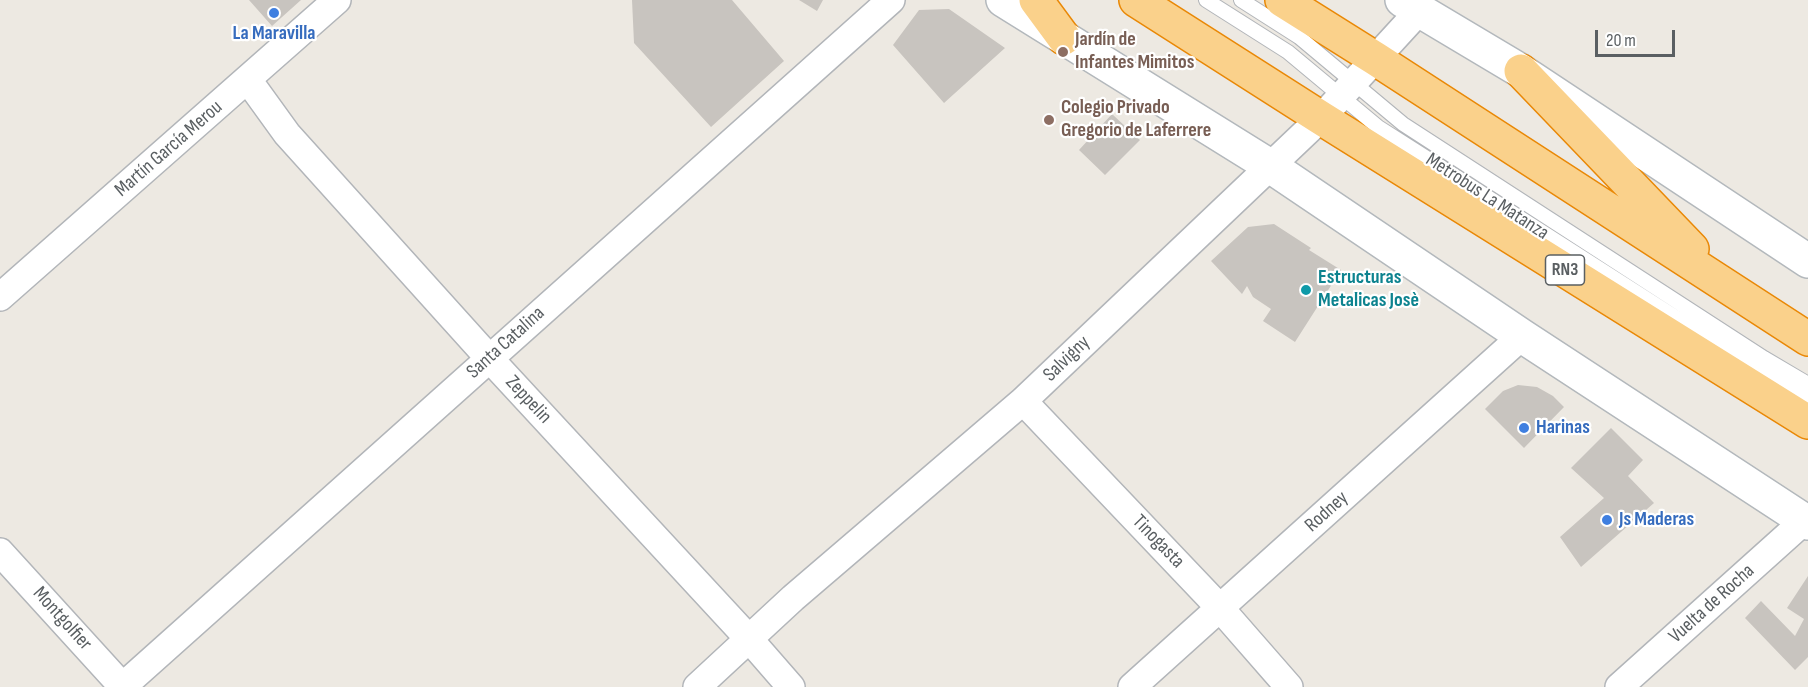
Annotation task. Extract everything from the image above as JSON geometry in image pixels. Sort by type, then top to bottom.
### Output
[{"type":"highway","points":[[1036,0],[1064,38]]},
{"type":"highway","name":"RN3","points":[[1136,0],[1349,89],[1730,289],[1808,339]]},
{"type":"highway","name":"RN3","points":[[1282,0],[1349,89],[1808,422]]},
{"type":"highway","points":[[1521,71],[1730,289]]},
{"type":"street","name":"Martín García Merou","points":[[0,297],[337,0]]},
{"type":"street","name":"Santa Catalina","points":[[122,687],[891,0]]},
{"type":"street","points":[[1004,0],[1270,166],[1522,336],[1806,522]]},
{"type":"street","points":[[1410,5],[1521,71],[1808,261]]},
{"type":"street","name":"Salvigny","points":[[697,687],[793,598],[1023,401],[1270,166],[1349,89],[1410,5]]},
{"type":"street","name":"Zeppelin","points":[[248,80],[286,134],[750,640],[790,687]]},
{"type":"street","name":"Rodney","points":[[1132,687],[1522,336]]},
{"type":"street","name":"Tinogasta","points":[[1023,401],[1220,608],[1289,687]]},
{"type":"street","name":"Vuelta de Rocha","points":[[1619,687],[1806,522]]},
{"type":"street","name":"Montgolfier","points":[[0,552],[122,687]]},
{"type":"lane","name":"Metrobus La Matanza","points":[[1206,0],[1349,89],[1764,358],[1808,384]]},
{"type":"lane","name":"Metrobus La Matanza","points":[[1240,0],[1299,37],[1349,89],[1378,127],[1750,365],[1808,399]]},
{"type":"building","name":"La Maravilla","points":[[249,0],[301,0],[272,26]]},
{"type":"building","points":[[632,0],[732,0],[784,61],[711,127],[634,43]]},
{"type":"building","points":[[799,0],[823,0],[817,11]]},
{"type":"building","points":[[949,9],[1005,48],[944,103],[893,45],[919,10]]},
{"type":"building","points":[[1112,114],[1140,140],[1105,175],[1079,150]]},
{"type":"building","points":[[1274,224],[1341,270],[1295,342],[1263,321],[1271,309],[1253,297],[1247,286],[1242,294],[1211,261],[1248,227]]},
{"type":"building","name":"Harinas","points":[[1518,385],[1537,387],[1553,396],[1564,407],[1524,448],[1485,409],[1503,391]]},
{"type":"building","points":[[1611,428],[1643,460],[1628,476],[1654,503],[1581,567],[1560,537],[1604,498],[1571,468]]},
{"type":"building","points":[[1808,576],[1808,657],[1795,670],[1745,618],[1761,601],[1795,636],[1804,619],[1787,608]]},
{"type":"place","name":"La Maravilla","points":[[274,13]]},
{"type":"place","name":"Jardín de Infantes Mimitos","points":[[1063,52]]},
{"type":"place","name":"Colegio Privado Gregorio de Laferrere","points":[[1049,120]]},
{"type":"place","name":"Estructuras Metalicas Josè","points":[[1306,290]]},
{"type":"place","name":"Harinas","points":[[1524,428]]},
{"type":"place","name":"Js Maderas","points":[[1607,520]]}]
